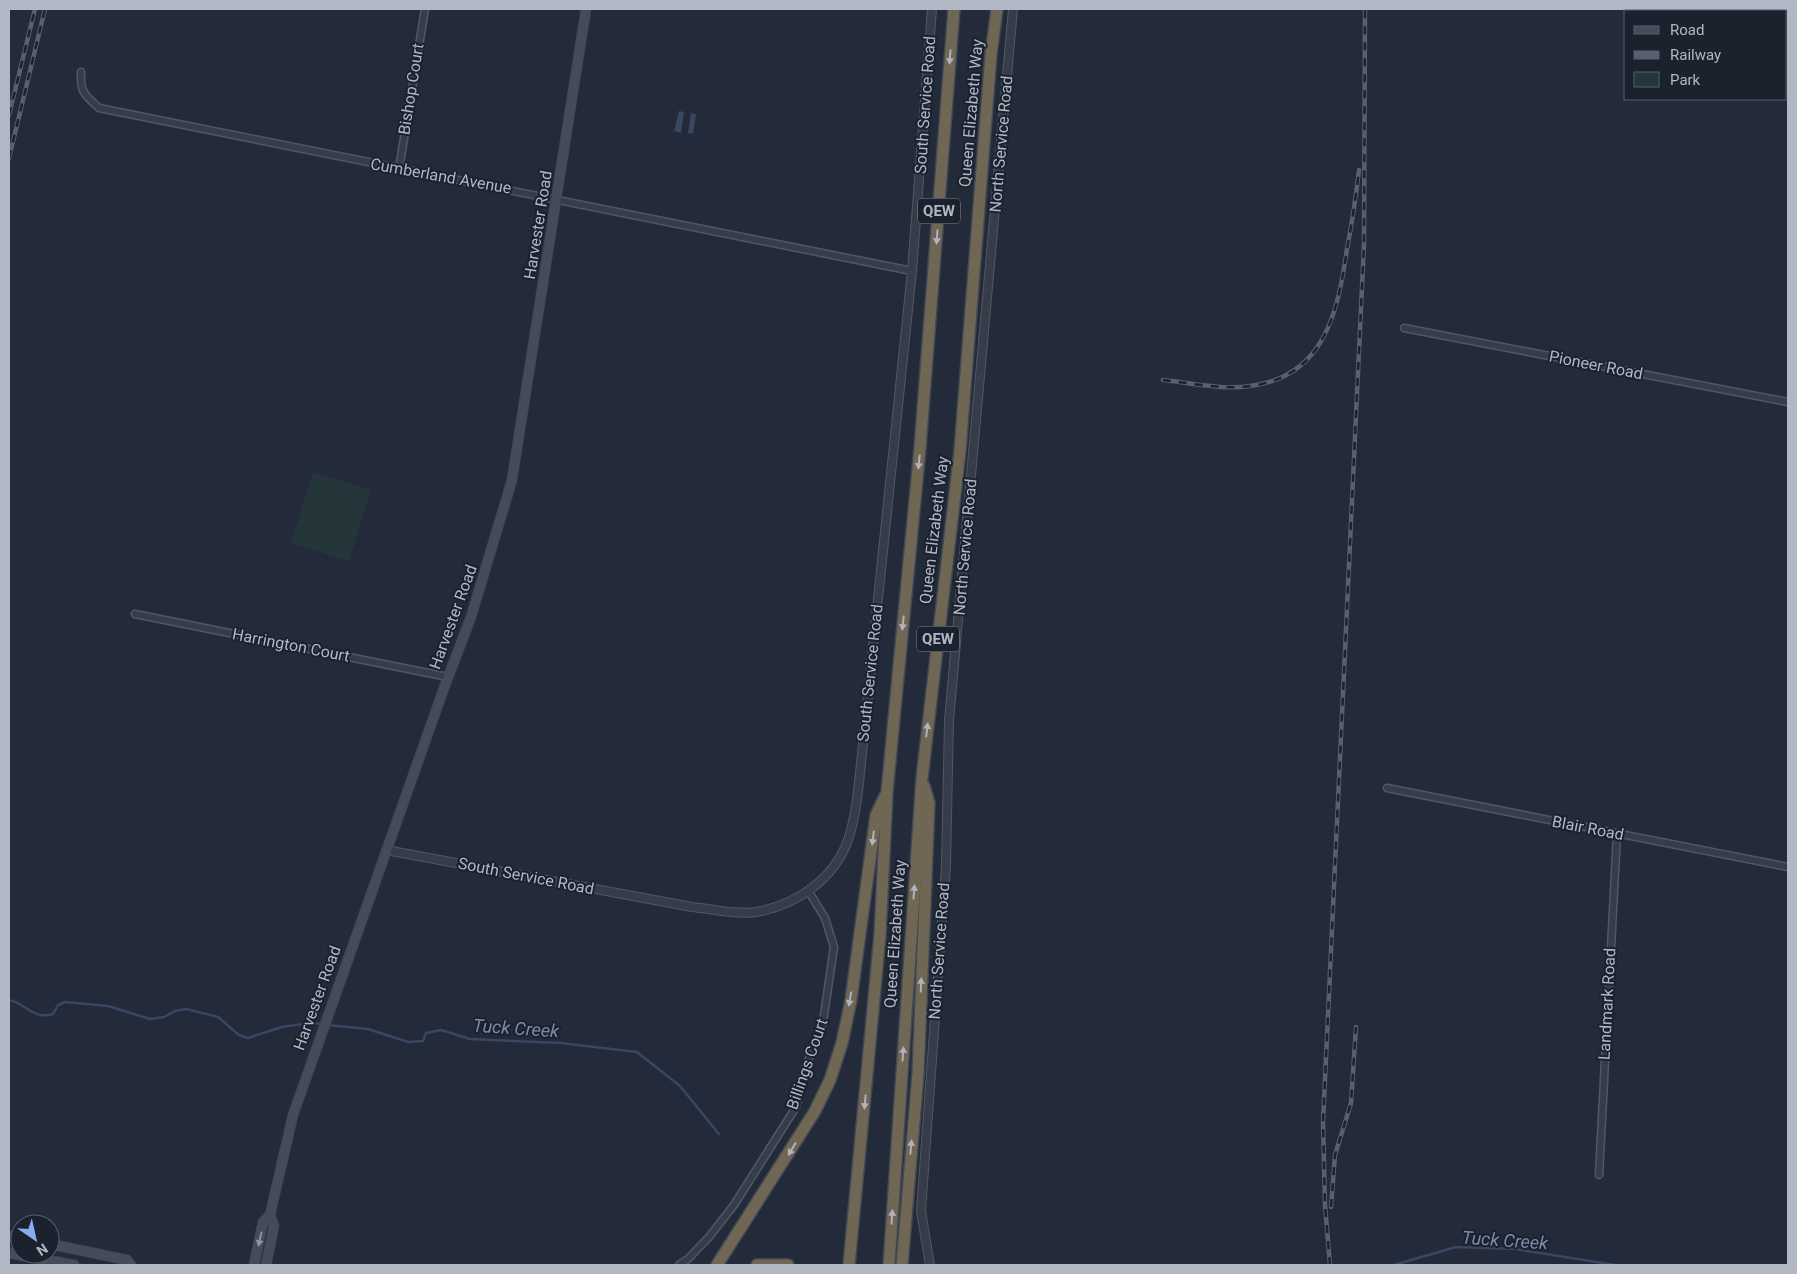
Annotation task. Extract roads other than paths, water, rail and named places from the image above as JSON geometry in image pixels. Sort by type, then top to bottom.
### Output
[{"type":"highway","name":"Queen Elizabeth Way","points":[[849,1265],[880,935],[887,792],[920,448],[954,9]]},
{"type":"highway","name":"Queen Elizabeth Way","points":[[889,1265],[922,778],[960,451],[990,64],[997,9]]},
{"type":"highway","points":[[902,1265],[918,1074],[929,802],[922,778]]},
{"type":"highway","points":[[718,1265],[801,1134],[830,1080],[842,1043],[851,1000],[876,816],[887,792]]},
{"type":"highway","points":[[757,1265],[788,1265]]},
{"type":"main road","name":"Harvester Road","points":[[254,1265],[264,1222],[270,1215],[292,1115],[448,677],[474,610],[512,480],[586,9]]},
{"type":"main road","name":"Harvester Road","points":[[266,1265],[274,1226],[270,1215]]},
{"type":"main road","points":[[60,1246],[127,1260],[131,1265]]},
{"type":"main road","points":[[9,1253],[74,1265]]},
{"type":"street","name":"Bishop Court","points":[[399,169],[424,9]]},
{"type":"street","name":"South Service Road","points":[[386,850],[716,910],[756,912],[791,903],[809,892],[842,852],[848,840],[857,798],[912,271],[932,9]]},
{"type":"street","name":"North Service Road","points":[[930,1265],[921,1212],[946,866],[949,720],[1013,9]]},
{"type":"street","name":"Cumberland Avenue","points":[[82,72],[80,85],[84,95],[99,108],[399,169],[512,189],[912,271]]},
{"type":"street","name":"Pioneer Road","points":[[1404,328],[1788,402]]},
{"type":"street","name":"Harrington Court","points":[[135,614],[448,677]]},
{"type":"street","name":"Blair Road","points":[[1387,788],[1788,868]]},
{"type":"street","name":"Landmark Road","points":[[1598,1175],[1617,834]]},
{"type":"street","name":"Billings Court","points":[[679,1265],[688,1259],[709,1237],[734,1205],[796,1107],[806,1066],[823,1022],[834,947],[825,918],[809,892]]},
{"type":"water","points":[[679,111],[684,112],[681,133],[674,131]]},
{"type":"water","points":[[691,113],[696,114],[693,134],[688,133]]},
{"type":"waterway","name":"Tuck Creek","points":[[9,1000],[40,1015],[53,1014],[58,1005],[65,1002],[108,1006],[150,1019],[164,1017],[175,1011],[186,1009],[218,1017],[239,1035],[248,1038],[282,1027],[310,1023],[323,1024]]},
{"type":"waterway","name":"Tuck Creek","points":[[328,1025],[368,1029],[408,1042],[423,1041],[426,1033],[441,1030],[470,1039],[560,1043],[637,1052],[680,1086],[719,1134]]},
{"type":"waterway","name":"Tuck Creek","points":[[1394,1265],[1456,1247],[1515,1249],[1615,1265]]},
{"type":"railway","points":[[9,115],[35,9]]},
{"type":"railway","points":[[9,158],[45,9]]},
{"type":"railway","points":[[1330,1265],[1325,1205],[1323,1122],[1364,244],[1365,9]]},
{"type":"railway","points":[[1163,380],[1218,387],[1250,386],[1275,380],[1296,370],[1311,355],[1323,337],[1339,295],[1359,170]]},
{"type":"railway","points":[[1331,1207],[1335,1155],[1351,1103],[1356,1027]]}]
